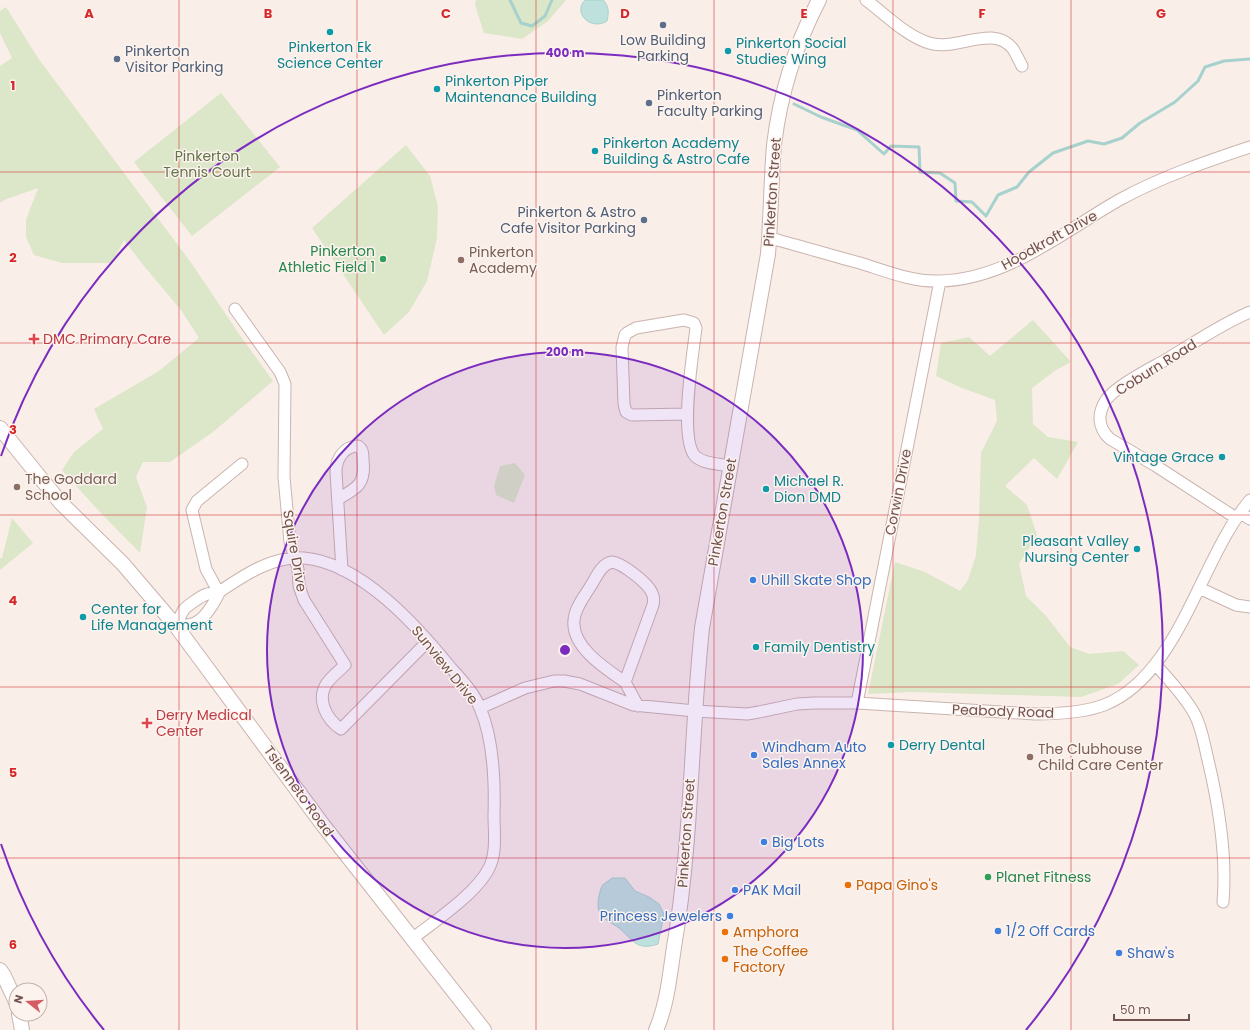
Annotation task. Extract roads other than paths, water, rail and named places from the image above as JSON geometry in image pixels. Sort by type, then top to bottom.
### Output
[{"type":"street","name":"Pinkerton Street","points":[[656,1030],[662,1013],[668,984],[681,900],[702,628],[763,287],[770,238],[775,144],[780,113],[798,48],[819,0]]},
{"type":"street","points":[[866,0],[912,35],[939,46],[989,37],[1004,41],[1012,48],[1022,66]]},
{"type":"street","name":"Hoodkroft Drive","points":[[770,238],[903,276],[940,281],[977,276],[1006,265],[1148,185],[1202,162],[1250,147]]},
{"type":"street","name":"Corwin Drive","points":[[857,703],[940,281]]},
{"type":"street","name":"Squire Drive","points":[[235,309],[280,372],[285,384],[284,477],[290,542],[298,569],[301,593],[304,600],[345,665],[326,684],[323,705],[327,717],[340,729],[428,641]]},
{"type":"street","name":"Coburn Road","points":[[1250,312],[1228,322],[1129,382],[1106,400],[1100,414],[1101,428],[1110,438],[1238,515],[1250,519]]},
{"type":"street","points":[[687,414],[632,415],[626,412],[624,406],[622,347],[627,333],[636,328],[684,320],[694,323],[696,328],[687,414],[690,440],[694,455],[702,460],[730,466]]},
{"type":"street","name":"Tsienneto Road","points":[[0,428],[61,503],[123,564],[176,626],[323,825],[484,1030]]},
{"type":"street","points":[[218,593],[206,569],[192,510],[197,501],[242,464]]},
{"type":"street","points":[[338,499],[342,570]]},
{"type":"street","name":"Peabody Road","points":[[480,708],[525,688],[554,681],[572,682],[623,702],[638,706],[695,712],[747,714],[797,704],[814,703],[857,703],[1034,714],[1071,712],[1098,707],[1113,701],[1134,685],[1156,665],[1173,639],[1221,543],[1238,515],[1250,500]]},
{"type":"street","name":"Sunview Drive","points":[[176,626],[183,610],[203,596],[218,593],[271,563],[295,558],[304,558],[342,570],[359,579],[392,604],[428,641],[466,685],[480,708],[489,739],[494,781],[494,845],[491,865],[486,875],[465,896],[412,938]]},
{"type":"street","points":[[625,682],[653,605],[654,598],[647,586],[623,566],[612,562],[607,563],[604,566],[579,605],[575,615],[574,628],[579,640],[593,658],[605,669],[625,682],[638,706]]},
{"type":"street","points":[[1199,588],[1236,605],[1250,607]]},
{"type":"street","name":"Sunview Drive","points":[[176,626],[195,623],[204,615],[214,602],[218,593]]},
{"type":"street","points":[[1156,665],[1187,703],[1197,719],[1202,733],[1213,782],[1222,838],[1225,887],[1224,902]]},
{"type":"street","points":[[0,970],[8,985]]},
{"type":"water","points":[[585,0],[603,0],[608,9],[607,21],[601,24],[595,24],[586,20],[581,11]]},
{"type":"water","points":[[612,878],[625,878],[635,891],[649,897],[659,904],[664,914],[658,944],[645,946],[636,944],[619,928],[602,916],[598,907],[600,892],[602,886]]},
{"type":"waterway","points":[[510,0],[521,23],[532,26],[545,16],[552,0]]},
{"type":"waterway","points":[[794,104],[821,117],[857,130],[884,154],[891,146],[919,147],[920,172],[940,173],[955,183],[956,201],[972,202],[986,216],[998,195],[1017,187],[1029,172],[1053,153],[1088,141],[1104,144],[1122,138],[1140,123],[1175,102],[1198,81],[1205,67],[1224,61],[1250,59]]},
{"type":"place","name":"Low Building Parking","points":[[663,25]]},
{"type":"place","name":"Pinkerton Ek Science Center","points":[[330,32]]},
{"type":"place","name":"Pinkerton Social Studies Wing","points":[[728,51]]},
{"type":"place","name":"Pinkerton Visitor Parking","points":[[117,59]]},
{"type":"place","name":"Pinkerton Piper Maintenance Building","points":[[437,89]]},
{"type":"place","name":"Pinkerton Faculty Parking","points":[[649,103]]},
{"type":"place","name":"Pinkerton Academy Building & Astro Cafe","points":[[595,151]]},
{"type":"place","name":"Pinkerton & Astro Cafe Visitor Parking","points":[[644,220]]},
{"type":"place","name":"Pinkerton Athletic Field 1","points":[[383,259]]},
{"type":"place","name":"Pinkerton Academy","points":[[461,260]]},
{"type":"place","name":"DMC Primary Care","points":[[34,339]]},
{"type":"place","name":"Vintage Grace","points":[[1222,457]]},
{"type":"place","name":"The Goddard School","points":[[17,487]]},
{"type":"place","name":"Michael R. Dion DMD","points":[[766,489]]},
{"type":"place","name":"Pleasant Valley Nursing Center","points":[[1137,549]]},
{"type":"place","name":"Uhill Skate Shop","points":[[753,580]]},
{"type":"place","name":"Center for Life Management","points":[[83,617]]},
{"type":"place","name":"Family Dentistry","points":[[756,647]]},
{"type":"place","name":"Derry Medical Center","points":[[147,723]]},
{"type":"place","name":"Derry Dental","points":[[891,745]]},
{"type":"place","name":"Windham Auto Sales Annex","points":[[754,755]]},
{"type":"place","name":"The Clubhouse Child Care Center","points":[[1030,757]]},
{"type":"place","name":"Big Lots","points":[[764,842]]},
{"type":"place","name":"Planet Fitness","points":[[988,877]]},
{"type":"place","name":"Papa Gino's","points":[[848,885]]},
{"type":"place","name":"PAK Mail","points":[[735,890]]},
{"type":"place","name":"Princess Jewelers","points":[[730,916]]},
{"type":"place","name":"1/2 Off Cards","points":[[998,931]]},
{"type":"place","name":"Amphora","points":[[725,932]]},
{"type":"place","name":"Shaw's","points":[[1119,953]]},
{"type":"place","name":"The Coffee Factory","points":[[725,959]]},
{"type":"park label","name":"Pinkerton Tennis Court","points":[[207,164]]}]
